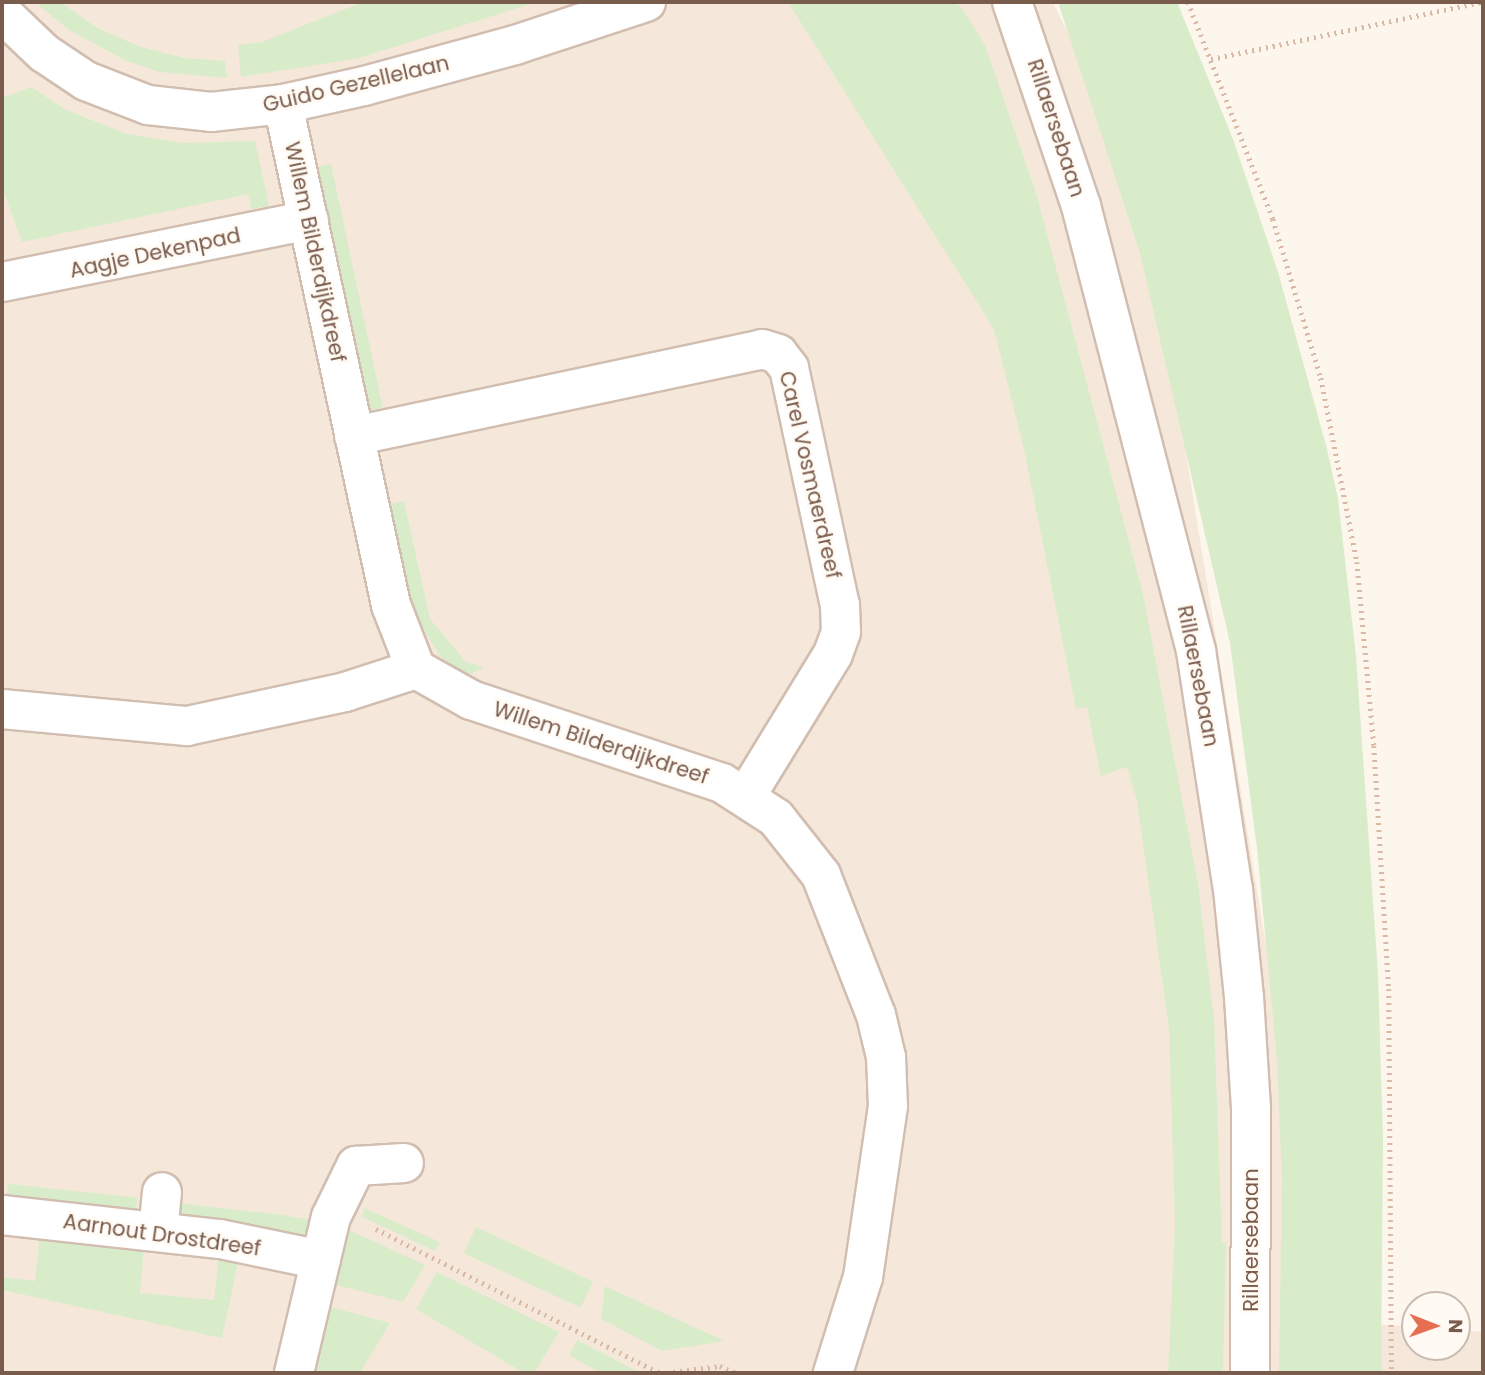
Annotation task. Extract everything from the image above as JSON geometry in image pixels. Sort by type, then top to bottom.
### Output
[{"type":"street","name":"Guido Gezellelaan","points":[[2,13],[44,53],[86,81],[148,105],[211,112],[283,104],[515,45],[646,2]]},
{"type":"street","name":"Rillaersebaan","points":[[1012,2],[1082,205],[1196,651],[1231,877],[1244,997],[1251,1109],[1250,1373]]},
{"type":"street","name":"Willem Bilderdijkdreef","points":[[283,104],[391,605],[416,669],[471,700],[694,773],[746,796],[776,818],[821,875],[876,1015],[887,1057],[887,1119],[863,1277],[833,1373]]},
{"type":"street","name":"Aagje Dekenpad","points":[[2,282],[309,220]]},
{"type":"street","name":"Carel Vosmaerdreef","points":[[354,436],[762,349],[778,354],[789,368],[840,605],[841,632],[833,654],[746,796]]},
{"type":"street","points":[[2,709],[187,726],[345,692],[416,669]]},
{"type":"street","points":[[294,1373],[331,1217],[356,1166],[404,1163]]},
{"type":"street","points":[[158,1232],[162,1192]]},
{"type":"street","name":"Aarnout Drostdreef","points":[[2,1214],[158,1232],[321,1260]]},
{"type":"path","points":[[1188,2],[1273,219],[1321,379],[1357,562],[1374,746],[1389,989],[1392,1373]]},
{"type":"path","points":[[1211,59],[1481,2]]},
{"type":"path","points":[[666,1373],[720,1366],[736,1373]]},
{"type":"shaded area","points":[[2,2],[1053,2],[1143,189],[1327,1321],[1401,1326],[1401,1361],[1471,1361],[1471,1331],[1483,1332],[1483,1373],[2,1373]]},
{"type":"green space","points":[[35,2],[60,2],[99,29],[141,47],[184,58],[225,61],[227,78],[159,72],[125,60],[69,30]]},
{"type":"green space","points":[[363,2],[537,2],[359,58],[241,77],[238,45],[262,42]]},
{"type":"green space","points":[[788,2],[954,2],[962,8],[985,45],[1036,193],[1143,594],[1198,884],[1214,1019],[1222,1242],[1226,1242],[1223,1373],[1168,1373],[1175,1225],[1169,1028],[1137,801],[1127,767],[1101,776],[1087,707],[1076,709],[1023,445],[994,329]]},
{"type":"green space","points":[[1058,2],[1177,2],[1233,139],[1278,272],[1327,449],[1338,499],[1356,656],[1378,974],[1383,1139],[1381,1373],[1279,1373],[1282,1180],[1277,1061],[1257,848],[1230,643],[1140,253]]},
{"type":"green space","points":[[31,87],[66,110],[127,134],[184,143],[255,141],[269,206],[251,209],[248,194],[22,242],[2,187],[2,98]]},
{"type":"green space","points":[[331,164],[383,408],[370,410],[318,167]]},
{"type":"green space","points":[[404,501],[430,619],[466,662],[484,667],[466,676],[441,657],[414,615],[390,504]]},
{"type":"green space","points":[[8,1184],[137,1198],[136,1213],[6,1199]]},
{"type":"green space","points":[[175,1203],[310,1220],[306,1234],[174,1217]]},
{"type":"green space","points":[[364,1208],[440,1242],[435,1251],[362,1217]]},
{"type":"green space","points":[[476,1227],[593,1282],[581,1308],[464,1253]]},
{"type":"green space","points":[[349,1230],[425,1265],[403,1302],[336,1285]]},
{"type":"green space","points":[[40,1235],[144,1247],[140,1293],[214,1300],[219,1256],[239,1258],[222,1338],[2,1290],[2,1277],[35,1281]]},
{"type":"green space","points":[[437,1272],[559,1332],[534,1373],[524,1373],[416,1309]]},
{"type":"green space","points":[[605,1286],[724,1341],[662,1351],[601,1319]]},
{"type":"green space","points":[[331,1307],[390,1323],[360,1373],[316,1373]]},
{"type":"green space","points":[[577,1340],[640,1373],[601,1373],[569,1355]]}]
